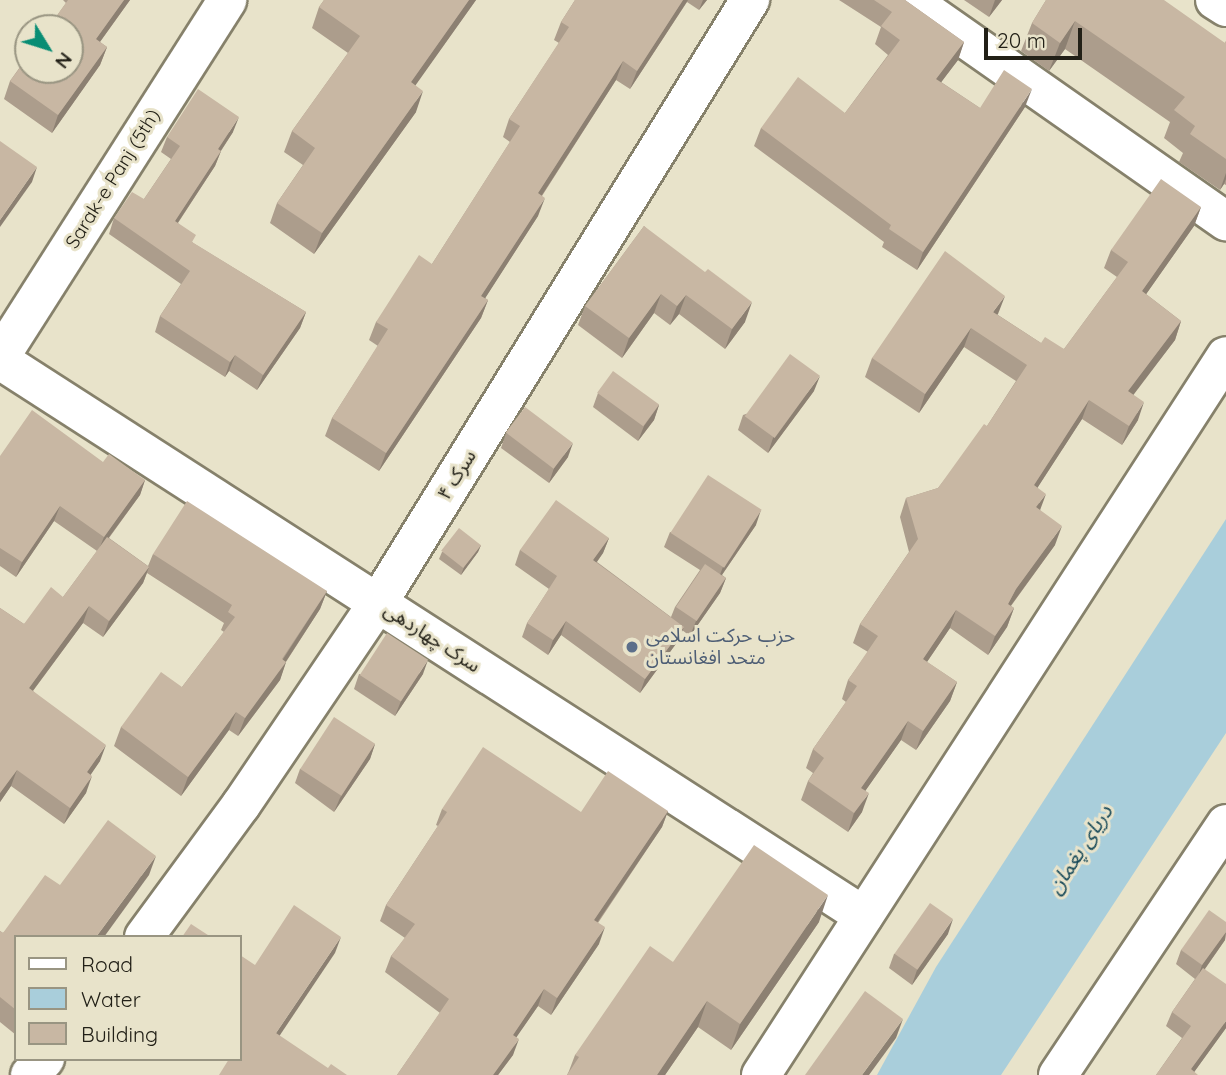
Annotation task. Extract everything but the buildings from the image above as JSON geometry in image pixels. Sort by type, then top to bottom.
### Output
[{"type":"street","name":"Sarak-e Panj (5th)","points":[[0,359],[227,0]]},
{"type":"street","name":"سرک ۴","points":[[145,935],[241,805],[378,603],[750,0]]},
{"type":"street","points":[[910,0],[1226,221]]},
{"type":"street","points":[[1215,0],[1226,6]]},
{"type":"street","points":[[761,1075],[1226,356]]},
{"type":"street","name":"سرک چهاردهی","points":[[0,359],[863,916]]},
{"type":"street","points":[[1058,1075],[1226,824]]},
{"type":"street","points":[[30,1075],[43,1061]]},
{"type":"water","name":"دریای پغمان","points":[[1226,519],[1226,733],[1001,1075],[877,1075],[936,967]]},
{"type":"place","name":"حزب حرکت اسلامی متحد افغانستان","points":[[632,647]]}]
